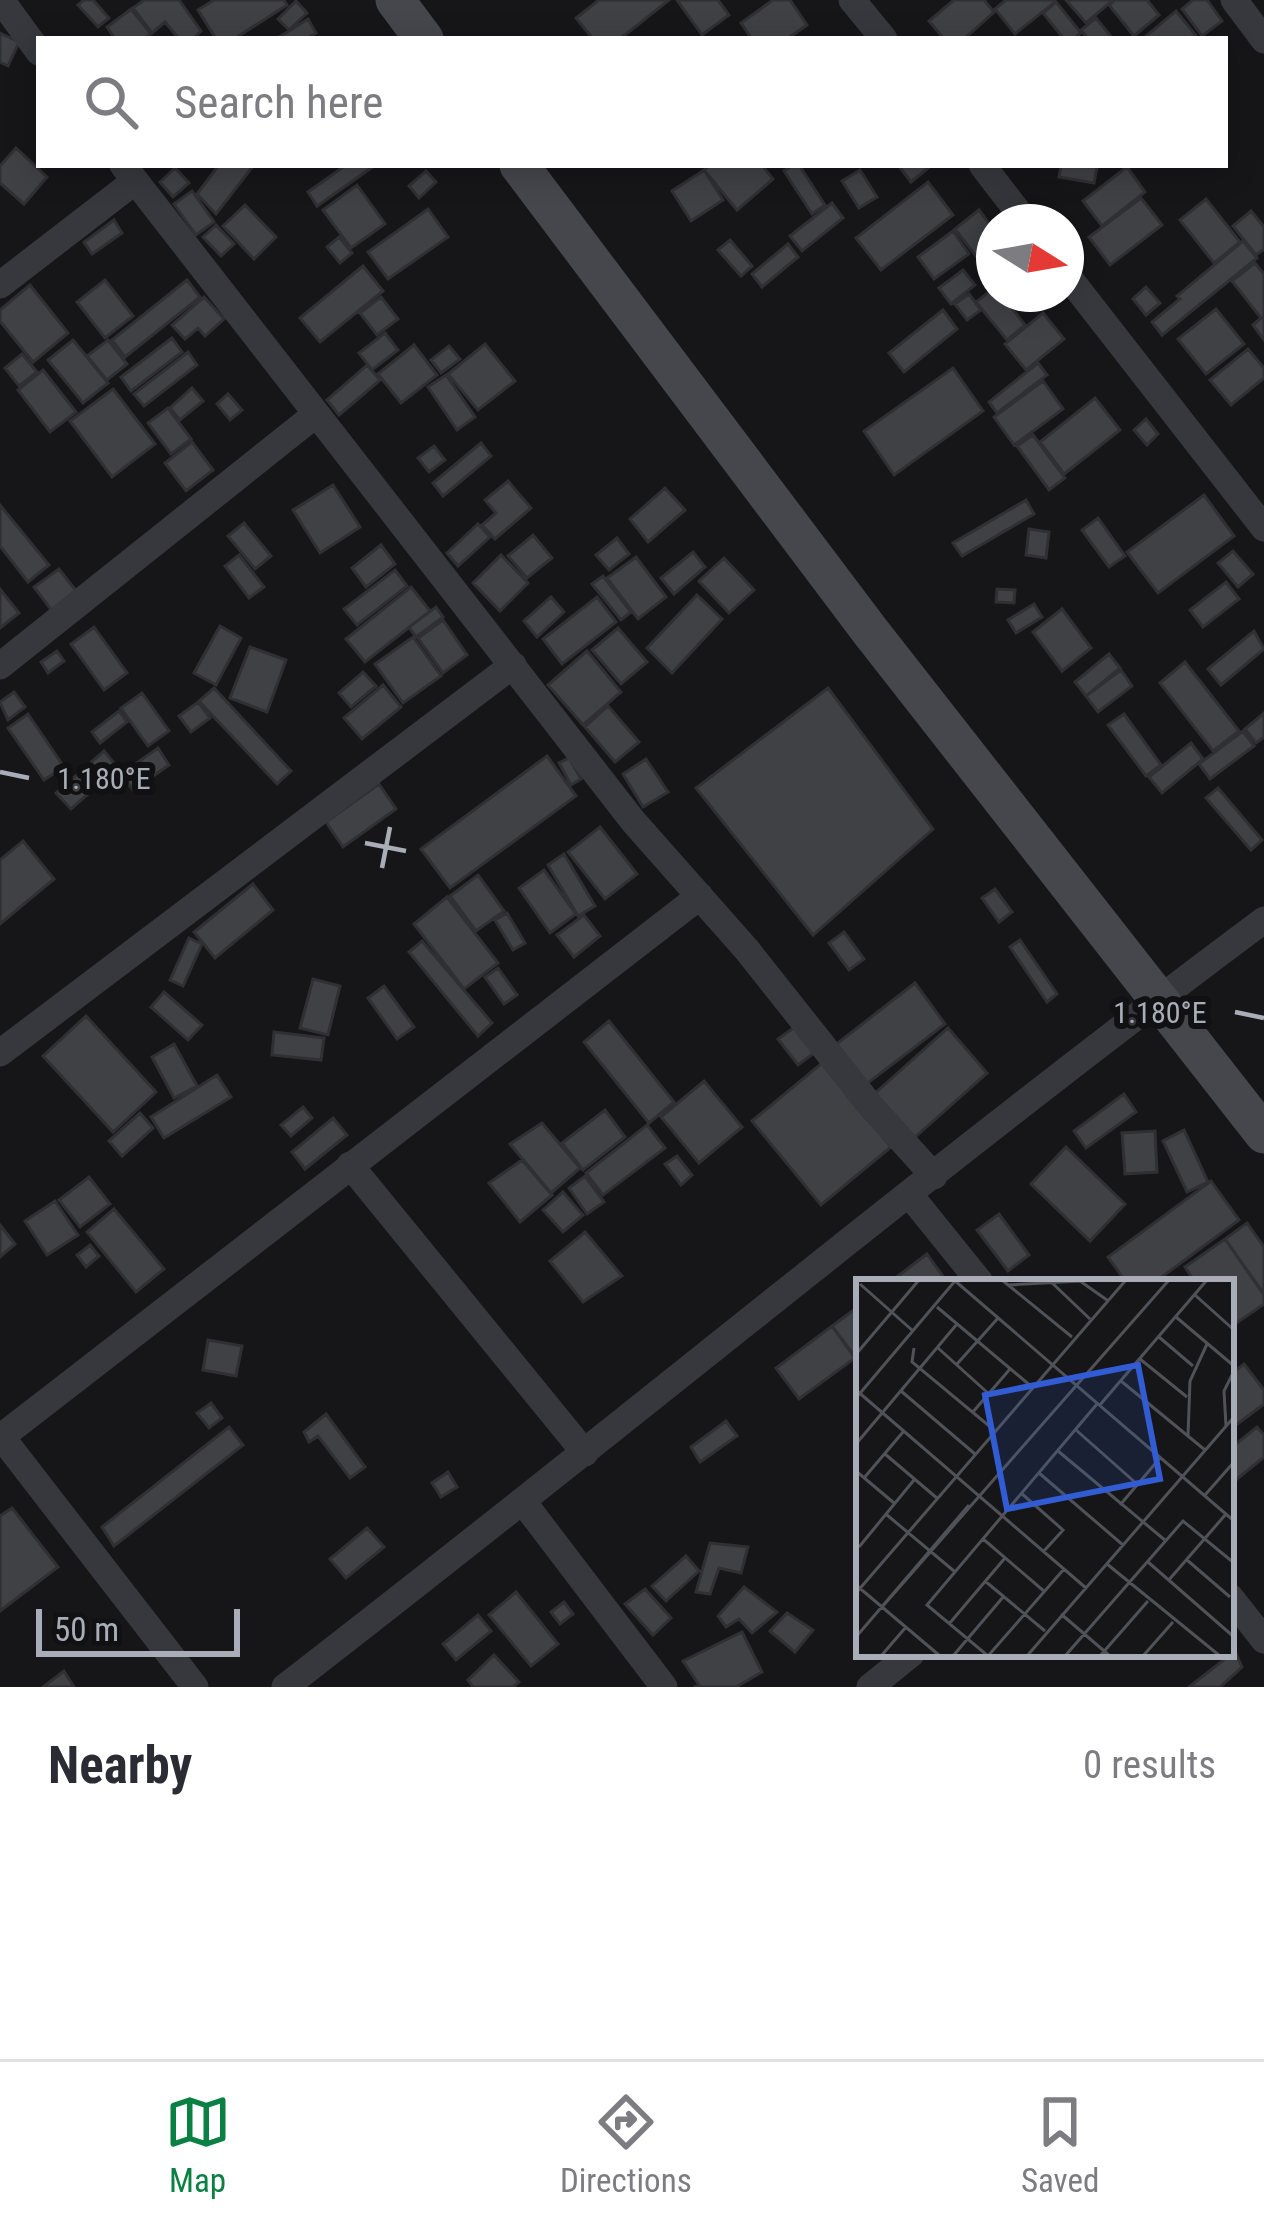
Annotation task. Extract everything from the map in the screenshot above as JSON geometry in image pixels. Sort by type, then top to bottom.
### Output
[{"type":"street","points":[[1,0],[36,48]]},
{"type":"street","points":[[394,0],[422,36]]},
{"type":"street","points":[[1234,0],[1264,40]]},
{"type":"street","points":[[521,168],[870,631],[1264,1135]]},
{"type":"street","points":[[984,168],[1012,204]]},
{"type":"street","points":[[0,285],[129,173],[634,820],[869,1104],[934,1175]]},
{"type":"street","points":[[1084,296],[1259,512]]},
{"type":"street","points":[[0,666],[316,416]]},
{"type":"street","points":[[0,1053],[513,665]]},
{"type":"street","points":[[195,1687],[1,1436],[700,896]]},
{"type":"street","points":[[285,1687],[1264,920]]},
{"type":"street","points":[[350,1165],[585,1453]]},
{"type":"street","points":[[909,1194],[978,1279]]},
{"type":"street","points":[[524,1503],[664,1687]]},
{"type":"street","points":[[1234,1602],[1264,1640]]},
{"type":"street","points":[[870,1687],[906,1657]]},
{"type":"building","points":[[93,0],[109,18],[98,27],[78,5]]},
{"type":"building","points":[[144,0],[179,0],[201,31],[196,36],[177,36],[165,22],[152,33],[133,8]]},
{"type":"building","points":[[214,0],[284,0],[287,5],[239,36],[214,36],[198,10]]},
{"type":"building","points":[[599,0],[669,0],[624,36],[591,36],[576,18]]},
{"type":"building","points":[[677,0],[718,0],[729,15],[702,35]]},
{"type":"building","points":[[773,0],[790,0],[807,25],[791,36],[750,36],[741,23]]},
{"type":"building","points":[[954,0],[984,0],[994,12],[967,36],[942,36],[929,21]]},
{"type":"building","points":[[1006,0],[1055,2],[1015,34],[995,9]]},
{"type":"building","points":[[1066,0],[1113,0],[1086,23]]},
{"type":"building","points":[[1115,0],[1147,0],[1159,15],[1134,36],[1109,5]]},
{"type":"building","points":[[1193,0],[1207,0],[1222,21],[1202,36],[1182,9]]},
{"type":"building","points":[[296,1],[307,13],[289,30],[278,19]]},
{"type":"building","points":[[1056,2],[1081,33],[1062,36],[1043,13]]},
{"type":"building","points":[[131,9],[151,34],[113,36],[107,27]]},
{"type":"building","points":[[1176,11],[1196,36],[1146,36]]},
{"type":"building","points":[[1096,18],[1111,36],[1086,36],[1081,30]]},
{"type":"building","points":[[308,19],[316,33],[311,36],[281,36]]},
{"type":"building","points":[[0,33],[19,42],[8,66],[0,62]]},
{"type":"building","points":[[16,148],[47,177],[24,204],[0,183],[0,166]]},
{"type":"building","points":[[175,168],[189,183],[173,197],[160,182]]},
{"type":"building","points":[[217,168],[252,168],[216,214],[197,194]]},
{"type":"building","points":[[342,168],[371,168],[317,206],[308,192]]},
{"type":"building","points":[[764,168],[773,179],[737,210],[704,170]]},
{"type":"building","points":[[801,168],[825,205],[812,214],[784,171]]},
{"type":"building","points":[[900,168],[928,168],[911,182]]},
{"type":"building","points":[[1060,168],[1097,168],[1094,183],[1059,177]]},
{"type":"building","points":[[1126,168],[1145,192],[1102,226],[1083,201]]},
{"type":"building","points":[[704,170],[723,200],[691,221],[672,191]]},
{"type":"building","points":[[860,170],[877,197],[859,208],[842,181]]},
{"type":"building","points":[[426,171],[436,182],[419,198],[409,186]]},
{"type":"building","points":[[928,182],[953,215],[881,270],[856,238]]},
{"type":"building","points":[[357,185],[385,224],[351,248],[323,210]]},
{"type":"building","points":[[192,191],[214,222],[196,235],[174,204]]},
{"type":"building","points":[[1141,198],[1162,225],[1110,265],[1089,237]]},
{"type":"building","points":[[1206,199],[1240,242],[1214,263],[1180,220]]},
{"type":"building","points":[[832,203],[843,218],[802,251],[790,236]]},
{"type":"building","points":[[245,205],[276,237],[254,259],[223,226]]},
{"type":"building","points":[[428,209],[448,237],[388,279],[368,252]]},
{"type":"building","points":[[1251,211],[1264,227],[1264,249],[1256,255],[1233,226]]},
{"type":"building","points":[[976,212],[976,256],[955,229]]},
{"type":"building","points":[[114,220],[122,233],[92,254],[84,242]]},
{"type":"building","points":[[216,225],[234,244],[221,256],[203,237]]},
{"type":"building","points":[[953,231],[969,254],[934,279],[918,257]]},
{"type":"building","points":[[339,237],[352,253],[340,263],[327,247]]},
{"type":"building","points":[[730,240],[752,266],[741,276],[718,250]]},
{"type":"building","points":[[1243,241],[1257,258],[1162,335],[1152,322]]},
{"type":"building","points":[[788,244],[798,257],[762,287],[752,274]]},
{"type":"building","points":[[1255,263],[1264,274],[1264,340],[1253,325],[1261,318],[1232,281]]},
{"type":"building","points":[[363,266],[383,291],[320,342],[300,318]]},
{"type":"building","points":[[963,270],[975,285],[951,304],[939,288]]},
{"type":"building","points":[[105,280],[133,316],[105,338],[77,302]]},
{"type":"building","points":[[187,280],[200,297],[125,357],[112,340]]},
{"type":"building","points":[[30,285],[68,333],[33,362],[0,321],[0,310]]},
{"type":"building","points":[[1146,287],[1160,303],[1146,315],[1133,299]]},
{"type":"building","points":[[969,294],[978,312],[967,320],[955,304]]},
{"type":"building","points":[[204,297],[224,319],[205,336],[198,328],[185,339],[172,325]]},
{"type":"building","points":[[381,297],[398,319],[377,335],[360,313]]},
{"type":"building","points":[[1216,309],[1244,344],[1206,374],[1178,339]]},
{"type":"building","points":[[943,310],[957,329],[904,372],[889,353]]},
{"type":"building","points":[[984,312],[1015,312],[1025,325],[1007,340]]},
{"type":"building","points":[[1043,313],[1064,339],[1026,370],[1005,344]]},
{"type":"building","points":[[385,333],[398,350],[372,370],[359,353]]},
{"type":"building","points":[[172,338],[182,352],[131,391],[121,377]]},
{"type":"building","points":[[73,340],[108,383],[83,403],[48,360]]},
{"type":"building","points":[[108,340],[127,364],[107,380],[87,356]]},
{"type":"building","points":[[485,344],[515,381],[478,410],[448,374]]},
{"type":"building","points":[[414,345],[437,375],[401,403],[378,374]]},
{"type":"building","points":[[449,346],[460,359],[441,373],[431,360]]},
{"type":"building","points":[[1248,349],[1264,368],[1264,378],[1231,405],[1210,380]]},
{"type":"building","points":[[188,352],[197,365],[144,406],[134,394]]},
{"type":"building","points":[[22,354],[37,372],[19,386],[5,368]]},
{"type":"building","points":[[1038,363],[1047,375],[997,413],[989,402]]},
{"type":"building","points":[[367,365],[380,380],[339,415],[327,400]]},
{"type":"building","points":[[953,368],[983,411],[894,475],[864,431]]},
{"type":"building","points":[[43,370],[76,412],[50,432],[18,390]]},
{"type":"building","points":[[446,375],[475,417],[457,430],[428,387]]},
{"type":"building","points":[[1043,381],[1063,409],[1014,445],[994,417]]},
{"type":"building","points":[[192,388],[203,401],[180,420],[170,408]]},
{"type":"building","points":[[113,389],[155,444],[112,477],[70,421]]},
{"type":"building","points":[[228,394],[242,410],[230,420],[217,404]]},
{"type":"building","points":[[1095,398],[1120,430],[1064,474],[1040,442]]},
{"type":"building","points":[[168,408],[191,439],[171,454],[148,423]]},
{"type":"building","points":[[1146,419],[1158,434],[1147,445],[1134,430]]},
{"type":"building","points":[[1033,435],[1065,478],[1049,490],[1017,446]]},
{"type":"building","points":[[192,442],[213,470],[186,491],[165,463]]},
{"type":"building","points":[[481,443],[491,456],[443,496],[433,483]]},
{"type":"building","points":[[434,446],[445,460],[429,472],[418,458]]},
{"type":"building","points":[[508,481],[531,508],[495,539],[482,525],[496,513],[485,500]]},
{"type":"building","points":[[333,485],[360,527],[320,553],[293,510]]},
{"type":"building","points":[[665,488],[685,510],[648,542],[630,519]]},
{"type":"building","points":[[1204,495],[1234,536],[1158,593],[1127,552]]},
{"type":"building","points":[[1026,500],[1034,514],[962,556],[953,543]]},
{"type":"building","points":[[0,505],[49,565],[28,582],[0,546]]},
{"type":"building","points":[[1098,518],[1125,556],[1109,567],[1082,530]]},
{"type":"building","points":[[244,523],[271,556],[255,569],[228,536]]},
{"type":"building","points":[[478,524],[490,537],[458,566],[447,553]]},
{"type":"building","points":[[1029,529],[1049,532],[1046,558],[1026,555]]},
{"type":"building","points":[[533,535],[552,558],[527,578],[508,556]]},
{"type":"building","points":[[617,538],[629,554],[609,570],[596,555]]},
{"type":"building","points":[[381,545],[395,564],[366,587],[352,568]]},
{"type":"building","points":[[1233,551],[1253,574],[1238,587],[1218,563]]},
{"type":"building","points":[[693,552],[705,567],[674,594],[661,578]]},
{"type":"building","points":[[239,555],[264,587],[249,598],[225,566]]},
{"type":"building","points":[[501,555],[528,583],[500,611],[473,583]]},
{"type":"building","points":[[636,557],[666,597],[638,619],[607,578]]},
{"type":"building","points":[[724,558],[754,590],[729,613],[699,581]]},
{"type":"building","points":[[59,569],[77,592],[52,611],[34,587]]},
{"type":"building","points":[[395,570],[407,586],[357,625],[344,609]]},
{"type":"building","points":[[603,576],[631,612],[621,620],[592,584]]},
{"type":"building","points":[[1226,582],[1239,599],[1203,627],[1190,610]]},
{"type":"building","points":[[411,587],[430,611],[365,662],[346,639]]},
{"type":"building","points":[[0,589],[19,613],[0,628]]},
{"type":"building","points":[[997,589],[1015,590],[1014,603],[996,602]]},
{"type":"building","points":[[697,595],[722,619],[672,673],[647,648]]},
{"type":"building","points":[[551,597],[564,612],[537,637],[524,621]]},
{"type":"building","points":[[597,597],[616,622],[562,664],[543,639]]},
{"type":"building","points":[[1034,604],[1042,617],[1016,633],[1008,620]]},
{"type":"building","points":[[436,607],[443,617],[416,637],[409,627]]},
{"type":"building","points":[[1062,609],[1091,648],[1062,671],[1033,632]]},
{"type":"building","points":[[443,620],[467,655],[443,673],[418,638]]},
{"type":"building","points":[[220,626],[241,638],[216,685],[194,673]]},
{"type":"building","points":[[94,627],[127,673],[104,690],[71,644]]},
{"type":"building","points":[[618,628],[647,662],[621,684],[592,650]]},
{"type":"building","points":[[1254,631],[1264,649],[1221,685],[1208,669]]},
{"type":"building","points":[[413,637],[441,676],[403,703],[375,664]]},
{"type":"building","points":[[250,647],[286,660],[267,712],[230,698]]},
{"type":"building","points":[[57,651],[64,661],[48,673],[41,662]]},
{"type":"building","points":[[587,651],[621,692],[583,725],[548,685]]},
{"type":"building","points":[[1109,654],[1120,668],[1086,696],[1075,682]]},
{"type":"building","points":[[1185,662],[1239,731],[1213,751],[1160,683]]},
{"type":"building","points":[[1121,670],[1132,686],[1098,712],[1086,696]]},
{"type":"building","points":[[363,672],[376,686],[351,707],[339,693]]},
{"type":"building","points":[[383,685],[401,707],[362,739],[344,718]]},
{"type":"building","points":[[214,688],[291,771],[277,784],[199,701]]},
{"type":"building","points":[[828,688],[933,829],[813,935],[696,788]]},
{"type":"building","points":[[14,692],[25,707],[8,720],[0,702]]},
{"type":"building","points":[[142,693],[169,731],[148,746],[121,708]]},
{"type":"building","points":[[198,702],[210,718],[191,732],[179,716]]},
{"type":"building","points":[[608,706],[639,742],[615,762],[585,727]]},
{"type":"building","points":[[119,711],[127,722],[100,743],[92,732]]},
{"type":"building","points":[[1264,713],[1264,737],[1256,743],[1245,729]]},
{"type":"building","points":[[28,714],[64,767],[44,780],[8,728]]},
{"type":"building","points":[[1124,714],[1161,765],[1146,776],[1108,725]]},
{"type":"building","points":[[1243,731],[1254,746],[1210,779],[1199,764]]},
{"type":"building","points":[[1191,743],[1203,759],[1162,793],[1149,777]]},
{"type":"building","points":[[158,748],[169,765],[133,790],[121,774]]},
{"type":"building","points":[[104,751],[118,768],[71,809],[56,793]]},
{"type":"building","points":[[547,756],[576,796],[450,888],[421,849]]},
{"type":"building","points":[[569,758],[581,779],[571,785],[559,763]]},
{"type":"building","points":[[646,759],[668,792],[643,807],[623,774]]},
{"type":"building","points":[[379,784],[396,809],[343,847],[326,822]]},
{"type":"building","points":[[1218,788],[1262,840],[1251,850],[1206,798]]},
{"type":"building","points":[[600,827],[637,874],[605,899],[568,852]]},
{"type":"building","points":[[23,841],[54,879],[0,924],[0,860]]},
{"type":"building","points":[[564,854],[595,906],[578,916],[548,865]]},
{"type":"building","points":[[544,870],[576,914],[550,933],[519,888]]},
{"type":"building","points":[[478,875],[504,911],[476,931],[450,896]]},
{"type":"building","points":[[253,884],[273,910],[215,958],[194,932]]},
{"type":"building","points":[[995,889],[1012,912],[999,922],[982,898]]},
{"type":"building","points":[[447,897],[498,963],[464,989],[414,924]]},
{"type":"building","points":[[507,913],[525,943],[513,950],[495,920]]},
{"type":"building","points":[[584,915],[600,936],[574,957],[557,935]]},
{"type":"building","points":[[844,932],[864,959],[849,970],[829,943]]},
{"type":"building","points":[[189,938],[202,944],[183,986],[170,980]]},
{"type":"building","points":[[1020,940],[1057,994],[1047,1002],[1010,947]]},
{"type":"building","points":[[422,941],[492,1023],[478,1036],[409,952]]},
{"type":"building","points":[[498,968],[517,995],[504,1004],[485,977]]},
{"type":"building","points":[[313,979],[340,986],[328,1035],[300,1028]]},
{"type":"building","points":[[915,983],[945,1024],[864,1086],[834,1046]]},
{"type":"building","points":[[384,986],[414,1027],[397,1039],[368,998]]},
{"type":"building","points":[[164,992],[202,1025],[188,1040],[151,1007]]},
{"type":"building","points":[[86,1016],[156,1092],[113,1132],[43,1056]]},
{"type":"building","points":[[609,1021],[674,1102],[649,1123],[584,1042]]},
{"type":"building","points":[[799,1024],[818,1050],[798,1065],[778,1039]]},
{"type":"building","points":[[948,1028],[987,1073],[913,1139],[873,1095]]},
{"type":"building","points":[[274,1032],[324,1038],[321,1060],[272,1055]]},
{"type":"building","points":[[174,1044],[197,1086],[174,1098],[152,1057]]},
{"type":"building","points":[[822,1063],[891,1147],[821,1205],[752,1121]]},
{"type":"building","points":[[217,1075],[231,1097],[164,1138],[151,1117]]},
{"type":"building","points":[[704,1081],[742,1127],[699,1163],[661,1117]]},
{"type":"building","points":[[1124,1094],[1136,1112],[1086,1148],[1074,1131]]},
{"type":"building","points":[[303,1107],[312,1118],[291,1136],[281,1125]]},
{"type":"building","points":[[605,1110],[625,1137],[583,1170],[562,1143]]},
{"type":"building","points":[[140,1113],[153,1128],[122,1156],[109,1141]]},
{"type":"building","points":[[333,1118],[347,1135],[305,1169],[292,1152]]},
{"type":"building","points":[[542,1123],[580,1168],[551,1193],[510,1144]]},
{"type":"building","points":[[647,1125],[665,1148],[603,1195],[586,1173]]},
{"type":"building","points":[[1184,1130],[1208,1182],[1187,1192],[1163,1141]]},
{"type":"building","points":[[1155,1131],[1157,1172],[1125,1174],[1122,1133]]},
{"type":"building","points":[[1066,1147],[1125,1204],[1090,1241],[1031,1184]]},
{"type":"building","points":[[677,1156],[692,1175],[681,1185],[665,1164]]},
{"type":"building","points":[[522,1160],[552,1195],[520,1222],[489,1183]]},
{"type":"building","points":[[585,1176],[604,1202],[587,1214],[569,1188]]},
{"type":"building","points":[[89,1177],[110,1204],[80,1227],[59,1200]]},
{"type":"building","points":[[1211,1181],[1239,1220],[1159,1279],[1124,1279],[1108,1257]]},
{"type":"building","points":[[563,1192],[583,1215],[563,1232],[543,1210]]},
{"type":"building","points":[[55,1201],[78,1235],[47,1255],[25,1221]]},
{"type":"building","points":[[114,1209],[164,1269],[136,1292],[87,1232]]},
{"type":"building","points":[[999,1214],[1029,1255],[1008,1271],[977,1230]]},
{"type":"building","points":[[1247,1223],[1264,1247],[1264,1294],[1225,1239]]},
{"type":"building","points":[[0,1225],[15,1244],[0,1257]]},
{"type":"building","points":[[585,1232],[622,1276],[583,1302],[550,1261]]},
{"type":"building","points":[[1225,1239],[1264,1295],[1264,1304],[1234,1325],[1234,1279],[1193,1279],[1185,1267]]},
{"type":"building","points":[[90,1245],[99,1256],[86,1267],[77,1255]]},
{"type":"building","points":[[927,1254],[945,1279],[894,1279]]},
{"type":"building","points":[[856,1308],[856,1352],[853,1354],[832,1326]]},
{"type":"building","points":[[832,1326],[855,1358],[799,1399],[776,1368]]},
{"type":"building","points":[[208,1340],[242,1346],[236,1376],[203,1370]]},
{"type":"building","points":[[1244,1364],[1264,1390],[1264,1404],[1234,1426],[1234,1372]]},
{"type":"building","points":[[211,1403],[222,1418],[209,1428],[197,1413]]},
{"type":"building","points":[[326,1414],[365,1467],[350,1478],[318,1436],[309,1442],[304,1432]]},
{"type":"building","points":[[726,1421],[737,1436],[700,1462],[691,1447]]},
{"type":"building","points":[[229,1427],[243,1445],[114,1546],[102,1527]]},
{"type":"building","points":[[1257,1427],[1264,1435],[1264,1457],[1234,1482],[1234,1446]]},
{"type":"building","points":[[448,1472],[457,1487],[441,1497],[432,1483]]},
{"type":"building","points":[[12,1508],[58,1567],[0,1611],[0,1516]]},
{"type":"building","points":[[367,1528],[384,1547],[346,1578],[330,1559]]},
{"type":"building","points":[[710,1543],[748,1547],[741,1573],[719,1568],[710,1594],[696,1592]]},
{"type":"building","points":[[686,1556],[699,1571],[666,1601],[652,1586]]},
{"type":"building","points":[[744,1587],[777,1612],[752,1633],[739,1619],[726,1627],[718,1616]]},
{"type":"building","points":[[645,1589],[671,1618],[653,1635],[625,1604]]},
{"type":"building","points":[[516,1592],[558,1644],[531,1666],[489,1615]]},
{"type":"building","points":[[564,1602],[573,1614],[560,1624],[551,1612]]},
{"type":"building","points":[[787,1613],[813,1630],[795,1652],[770,1631]]},
{"type":"building","points":[[478,1615],[491,1631],[456,1660],[443,1644]]},
{"type":"building","points":[[742,1632],[762,1672],[736,1687],[694,1687],[699,1685],[683,1661]]},
{"type":"building","points":[[1234,1652],[1242,1667],[1220,1687],[1189,1687],[1227,1657],[1234,1657]]},
{"type":"building","points":[[494,1655],[519,1682],[513,1687],[473,1687],[468,1680]]},
{"type":"building","points":[[64,1671],[74,1687],[43,1687]]}]
